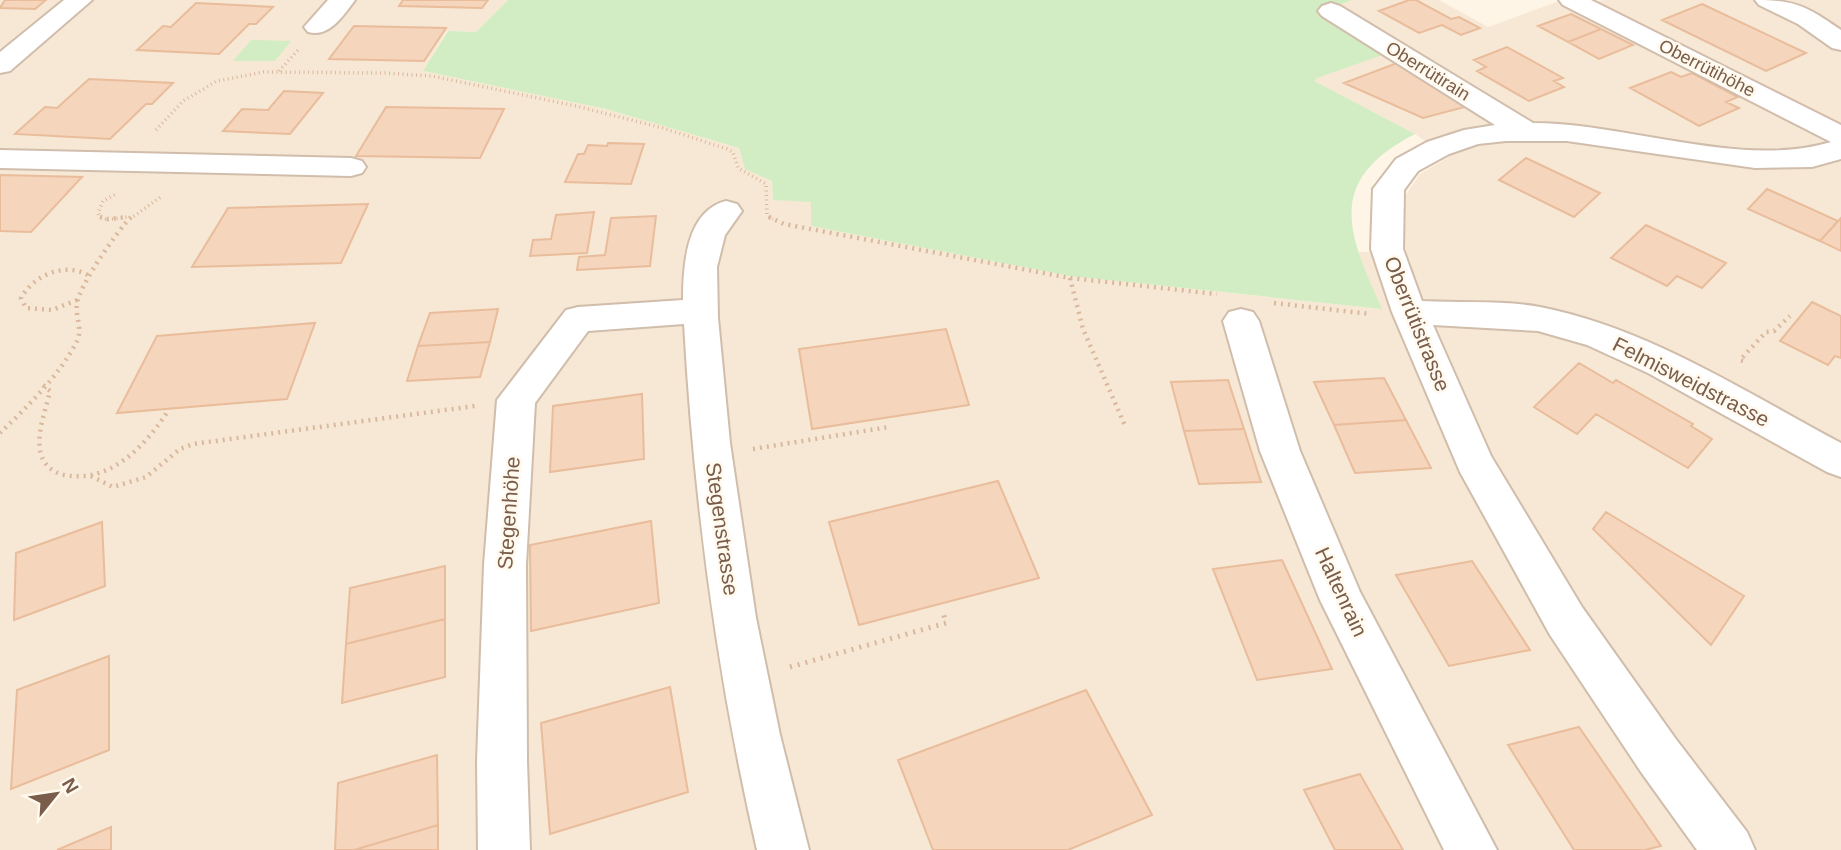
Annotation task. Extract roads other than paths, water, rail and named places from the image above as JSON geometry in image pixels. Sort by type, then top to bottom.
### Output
[{"type":"street","points":[[0,65],[79,0]]},
{"type":"street","points":[[317,27],[342,0]]},
{"type":"street","name":"Oberrütihöhe","points":[[1572,0],[1841,136]]},
{"type":"street","points":[[1768,0],[1807,19],[1841,42]]},
{"type":"street","name":"Oberrütirain","points":[[1331,11],[1525,131]]},
{"type":"street","name":"Oberrütistrasse","points":[[1728,850],[1658,755],[1566,621],[1509,526],[1474,460],[1409,312],[1387,249],[1389,190],[1407,165],[1438,148],[1474,136],[1525,131],[1567,132],[1742,157],[1812,158],[1841,149]]},
{"type":"street","points":[[1812,158],[1841,170]]},
{"type":"street","points":[[0,159],[351,167]]},
{"type":"street","name":"Stegenstrasse","points":[[726,211],[712,225],[702,254],[701,311],[715,496],[740,652],[783,850]]},
{"type":"street","name":"Haltenrain","points":[[1246,306],[1280,451],[1342,600],[1471,850]]},
{"type":"street","name":"Stegenhöhe","points":[[504,850],[502,761],[505,565],[516,400],[578,319],[701,311]]},
{"type":"street","name":"Felmisweidstrasse","points":[[1409,312],[1538,319],[1598,335],[1661,364],[1841,461]]}]
